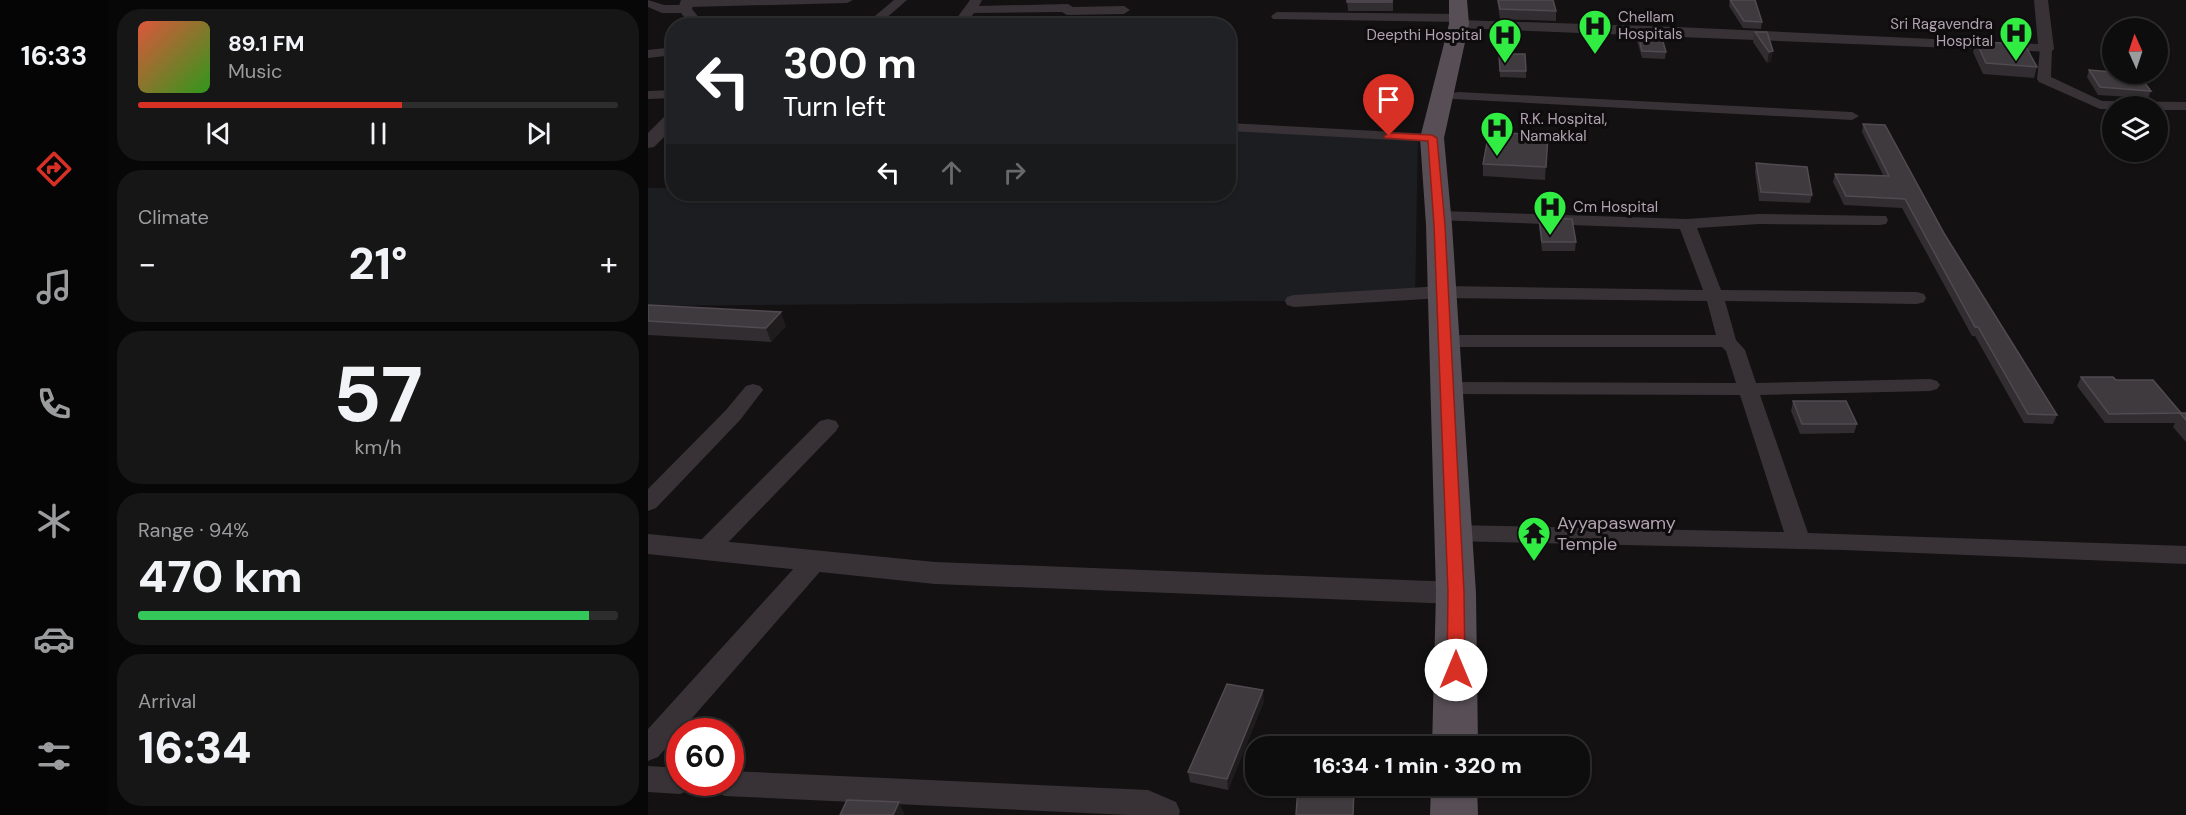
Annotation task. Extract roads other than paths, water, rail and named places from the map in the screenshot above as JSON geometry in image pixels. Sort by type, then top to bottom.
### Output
[{"type":"main road","points":[[1455,736],[1456,592],[1440,220],[1432,138],[1463,16],[1474,0]]},
{"type":"main road","points":[[1440,220],[1454,139],[1463,16]]},
{"type":"main road","points":[[1454,796],[1454,815]]},
{"type":"street","points":[[650,4],[662,9],[687,4],[847,0]]},
{"type":"street","points":[[879,18],[901,0]]},
{"type":"street","points":[[2041,0],[2046,49],[2044,79],[2074,95],[2100,105],[2186,106]]},
{"type":"street","points":[[687,4],[695,18]]},
{"type":"street","points":[[963,18],[973,5],[1069,6],[1124,10]]},
{"type":"street","points":[[1277,16],[1463,16],[2046,49]]},
{"type":"street","points":[[648,54],[666,52]]},
{"type":"street","points":[[648,94],[666,94]]},
{"type":"street","points":[[1458,96],[1852,116]]},
{"type":"street","points":[[648,143],[666,125]]},
{"type":"street","points":[[1236,127],[1432,138]]},
{"type":"street","points":[[1440,220],[1686,224],[1760,219],[1880,220]]},
{"type":"street","points":[[1686,224],[1715,297],[1727,341],[1735,350],[1800,541]]},
{"type":"street","points":[[1294,301],[1442,292],[1917,298]]},
{"type":"street","points":[[1444,341],[1727,341]]},
{"type":"street","points":[[1446,388],[1747,389],[1930,385]]},
{"type":"street","points":[[648,503],[733,415],[753,390]]},
{"type":"street","points":[[706,550],[828,426]]},
{"type":"street","points":[[1452,533],[1800,541],[2186,555]]},
{"type":"street","points":[[648,544],[934,573],[1456,592]]},
{"type":"street","points":[[648,749],[815,561]]},
{"type":"street","points":[[648,779],[666,780]]},
{"type":"street","points":[[744,784],[1148,803],[1165,811],[1164,815]]},
{"type":"place","name":"Chellam Hospitals","points":[[1595,55]]},
{"type":"place","name":"Sri Ragavendra Hospital","points":[[2016,62]]},
{"type":"place","name":"Deepthi Hospital","points":[[1505,64]]},
{"type":"place","name":"R.K. Hospital, Namakkal","points":[[1497,157]]},
{"type":"place","name":"Cm Hospital","points":[[1550,236]]},
{"type":"place","name":"Ayyapaswamy Temple","points":[[1534,562]]}]
